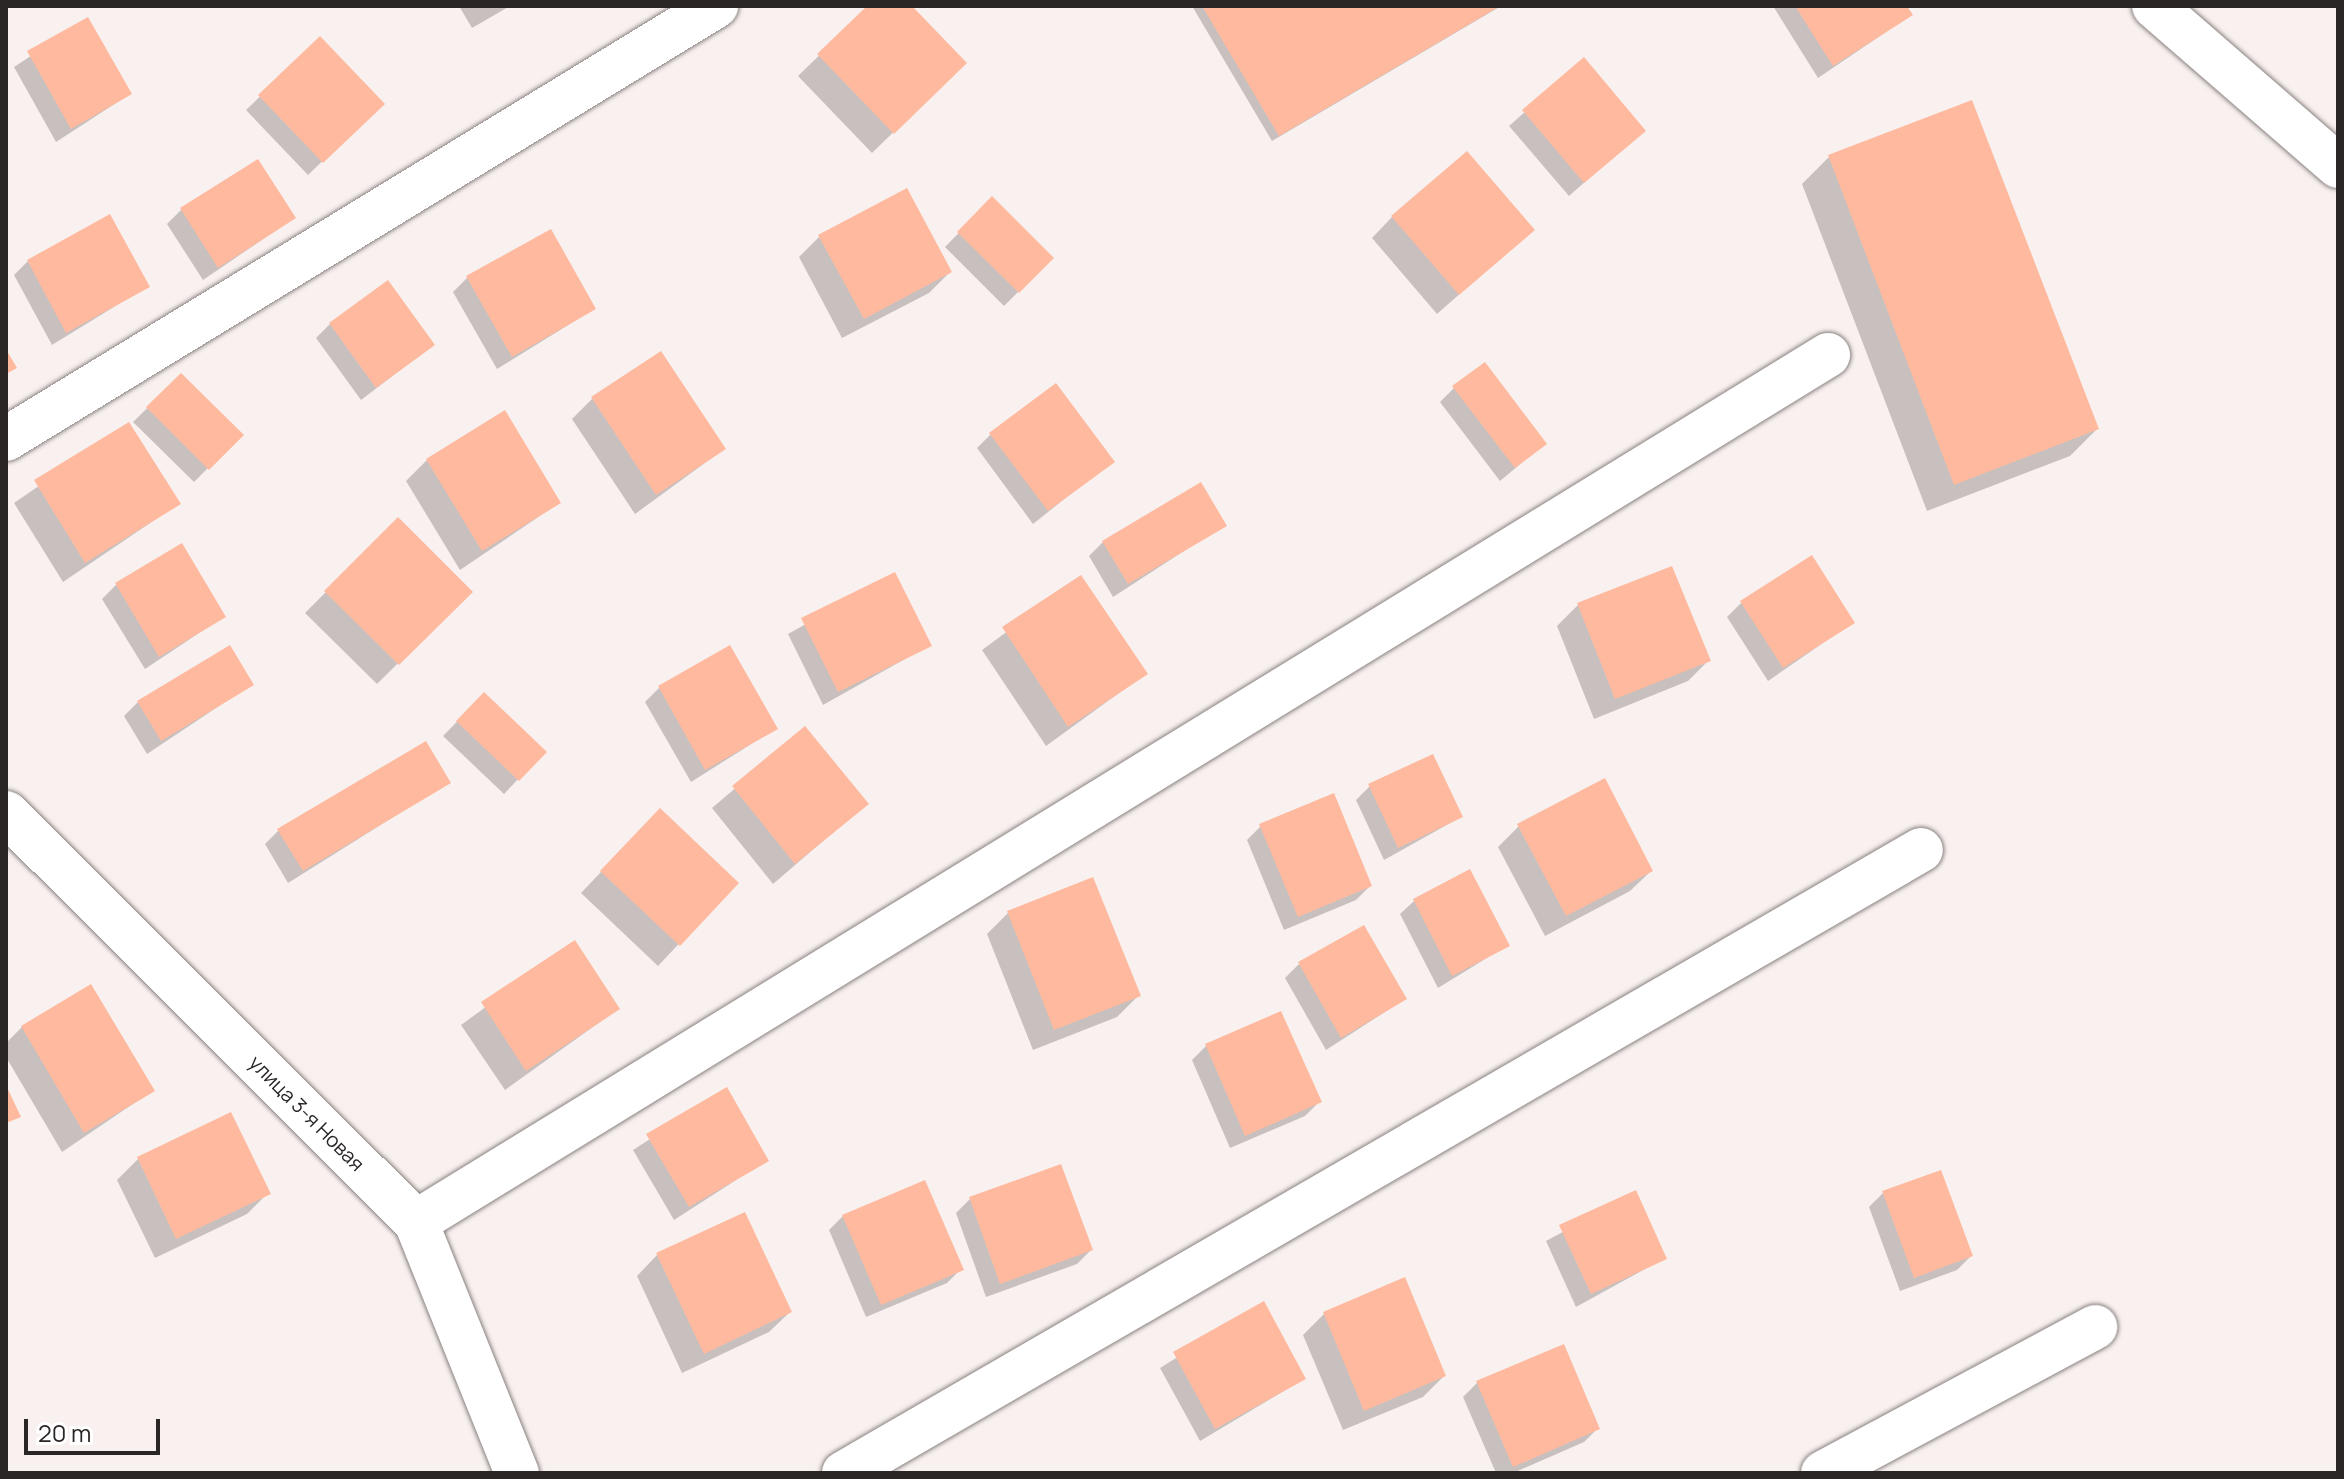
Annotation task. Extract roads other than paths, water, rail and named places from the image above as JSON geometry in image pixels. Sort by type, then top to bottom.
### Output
[{"type":"street","points":[[6,439],[716,6]]},
{"type":"street","points":[[2154,6],[2338,166]]},
{"type":"street","points":[[416,1222],[1828,355]]},
{"type":"street","name":"улица 3-я Новая","points":[[6,813],[416,1222],[517,1473]]},
{"type":"street","points":[[844,1473],[1921,850]]},
{"type":"street","points":[[1823,1473],[2095,1327]]}]
